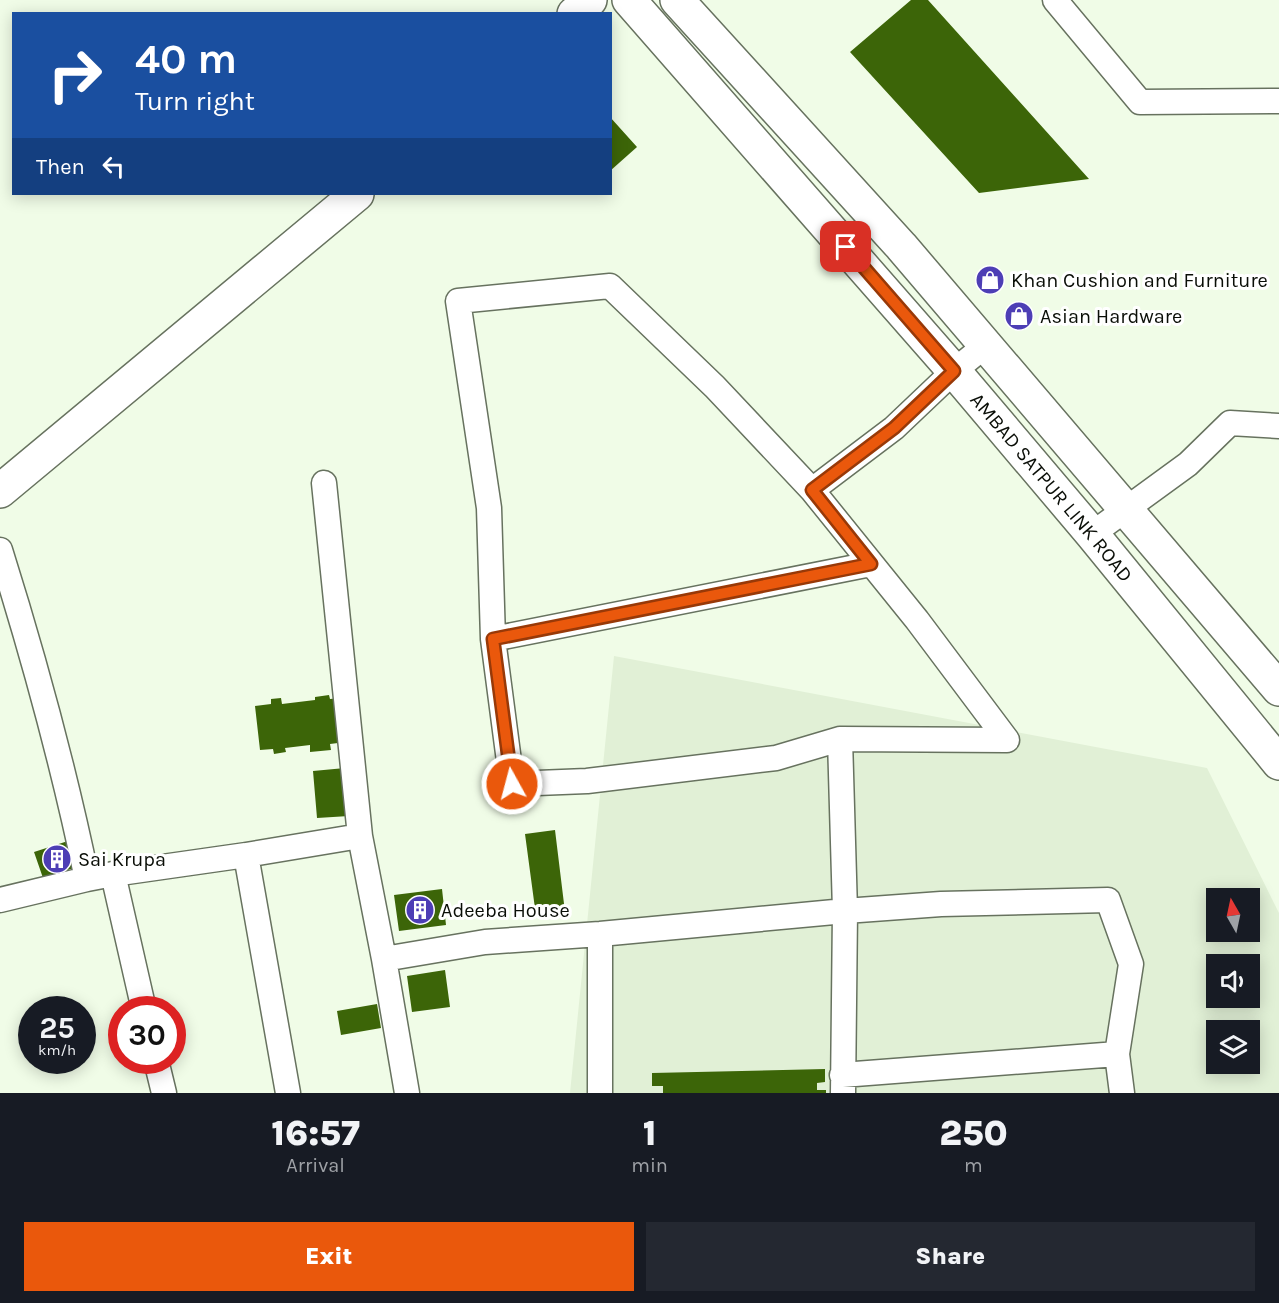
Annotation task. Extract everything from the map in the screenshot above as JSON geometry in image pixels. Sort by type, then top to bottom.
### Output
[{"type":"main road","points":[[575,12],[590,0]]},
{"type":"main road","name":"AMBAD SATPUR LINK ROAD","points":[[629,0],[954,371],[1092,534],[1279,763]]},
{"type":"main road","name":"AMBAD SATPUR LINK ROAD","points":[[677,0],[901,246],[1279,690]]},
{"type":"main road","points":[[0,490],[356,195]]},
{"type":"street","points":[[1055,0],[1140,102],[1279,101]]},
{"type":"street","points":[[610,286],[715,387],[812,490],[917,620],[1007,740],[840,739],[776,758],[587,781],[512,784],[493,639],[489,508],[458,301],[610,286]]},
{"type":"street","points":[[812,490],[894,428],[954,371],[986,345]]},
{"type":"street","points":[[1092,534],[1188,464],[1230,423],[1279,426]]},
{"type":"street","points":[[324,483],[360,836],[407,1093]]},
{"type":"street","points":[[0,550],[68,789],[87,879]]},
{"type":"street","points":[[493,639],[871,564]]},
{"type":"street","points":[[840,739],[845,911],[843,1084],[1117,1054]]},
{"type":"street","points":[[0,900],[113,874],[360,836]]},
{"type":"street","points":[[246,855],[288,1093]]},
{"type":"street","points":[[113,874],[141,996]]},
{"type":"street","points":[[384,959],[485,942],[600,934],[845,911],[941,904],[1108,900],[1131,964],[1117,1054],[1122,1093]]},
{"type":"street","points":[[600,934],[600,1093]]},
{"type":"street","points":[[159,1074],[164,1093]]},
{"type":"shaded area","points":[[614,656],[1207,768],[1279,913],[1279,1093],[570,1093]]},
{"type":"building","points":[[911,0],[928,0],[1089,179],[979,193],[850,52]]},
{"type":"building","points":[[612,119],[637,147],[612,169]]},
{"type":"building","points":[[329,695],[330,699],[341,698],[346,742],[330,744],[331,750],[310,752],[310,745],[285,748],[286,752],[274,754],[273,749],[260,750],[255,706],[271,704],[271,699],[281,698],[282,704],[315,700],[315,697]]},
{"type":"building","points":[[345,768],[349,816],[317,818],[313,771]]},
{"type":"building","points":[[555,830],[565,912],[536,916],[525,834]]},
{"type":"building","name":"Sai Krupa","points":[[71,840],[80,866],[43,878],[34,852]]},
{"type":"building","name":"Adeeba House","points":[[442,889],[446,925],[399,931],[394,895]]},
{"type":"building","points":[[445,970],[450,1007],[412,1012],[407,976]]},
{"type":"building","points":[[377,1004],[381,1028],[341,1035],[337,1011]]},
{"type":"building","points":[[825,1069],[825,1082],[817,1083],[817,1090],[826,1090],[826,1093],[663,1093],[663,1086],[652,1086],[652,1073]]},
{"type":"place","name":"Khan Cushion and Furniture","points":[[990,280]]},
{"type":"place","name":"Asian Hardware","points":[[1019,316]]},
{"type":"place","name":"Sai Krupa","points":[[57,859]]},
{"type":"place","name":"Adeeba House","points":[[420,910]]},
{"type":"route","points":[[512,784],[493,639],[871,564],[812,490],[894,428],[954,371],[846,247]]}]
